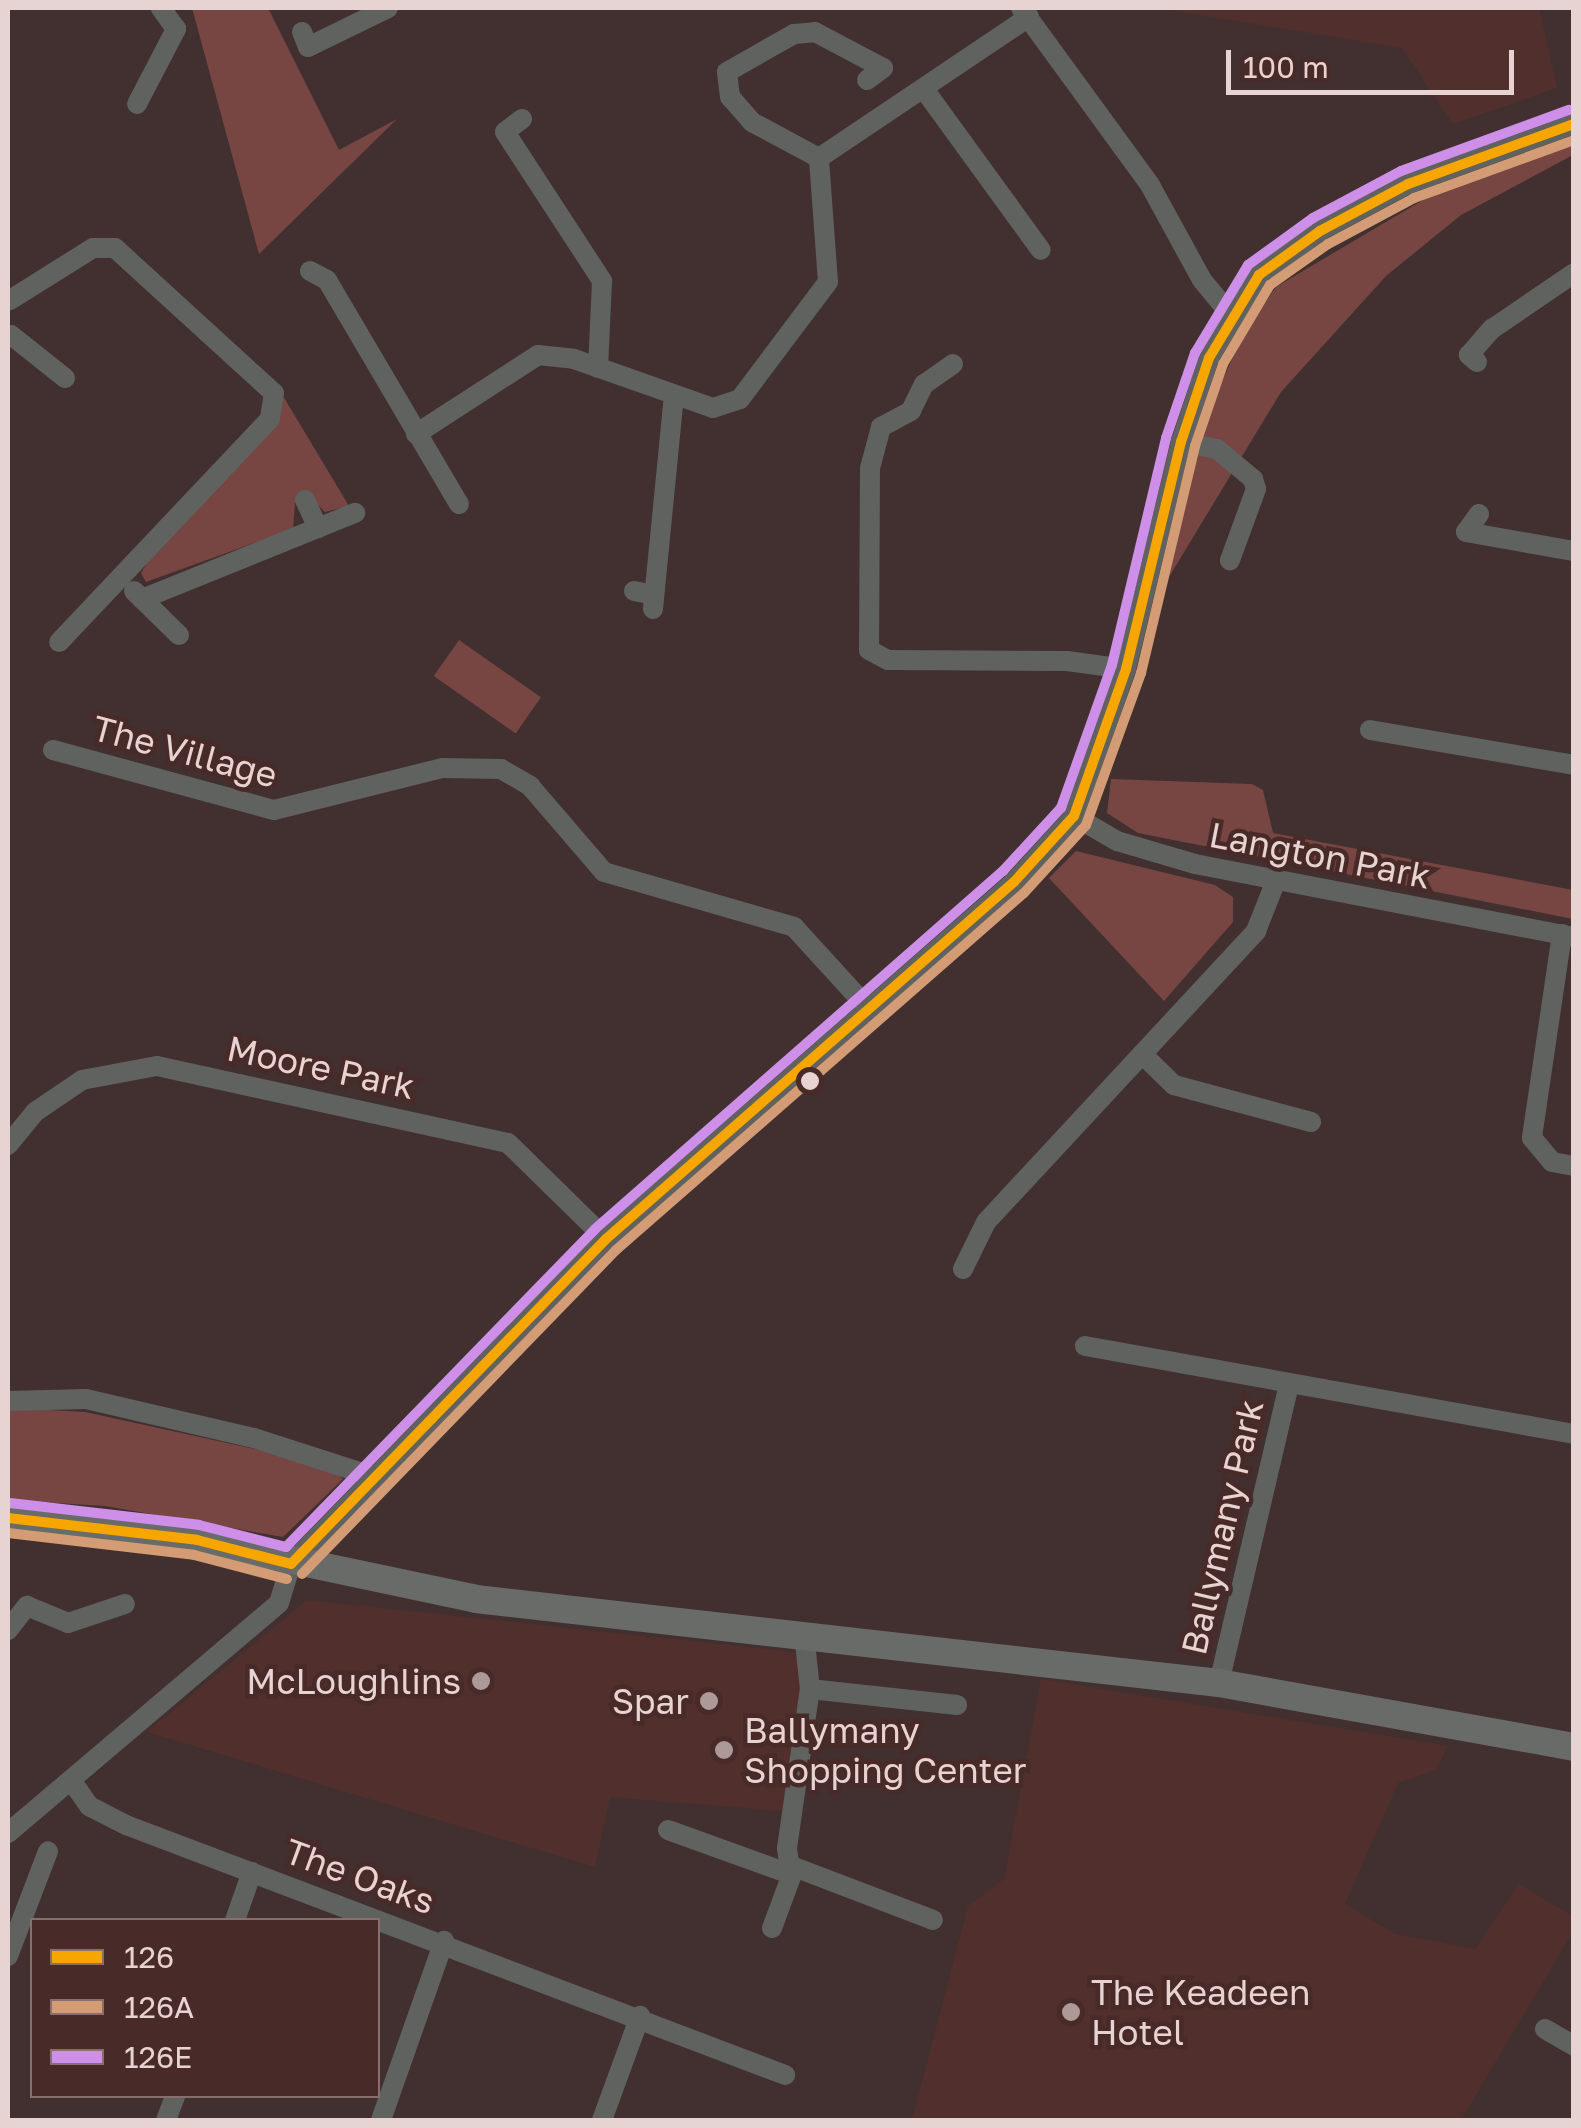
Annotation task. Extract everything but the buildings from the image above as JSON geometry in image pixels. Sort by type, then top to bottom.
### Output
[{"type":"main road","points":[[8,1518],[197,1540],[290,1564],[476,1599],[1219,1683],[1574,1747]]},
{"type":"street","points":[[137,104],[176,29],[161,8]]},
{"type":"street","points":[[302,32],[308,46],[388,8]]},
{"type":"street","points":[[818,158],[926,92],[1025,12],[1150,185],[1202,280],[1230,314]]},
{"type":"street","points":[[818,158],[752,122],[730,98],[727,72],[794,34],[815,32],[883,68],[867,80]]},
{"type":"street","points":[[926,92],[1041,250]]},
{"type":"street","points":[[522,119],[505,132],[602,281],[598,368]]},
{"type":"street","points":[[8,1833],[279,1603],[290,1564],[606,1239],[1014,882],[1074,816],[1126,669],[1181,442],[1230,314],[1258,275],[1320,230],[1445,168],[1574,124]]},
{"type":"street","points":[[416,434],[538,355],[598,368],[712,408],[740,399],[828,282],[818,158]]},
{"type":"street","points":[[59,642],[270,419],[274,393],[115,248],[93,248],[9,300],[9,338],[65,378]]},
{"type":"street","points":[[310,270],[327,280],[459,504]]},
{"type":"street","points":[[1477,362],[1470,355],[1492,329],[1574,273]]},
{"type":"street","points":[[953,364],[924,384],[911,411],[882,428],[870,468],[864,632],[873,654],[1126,669]]},
{"type":"street","points":[[647,598],[674,395]]},
{"type":"street","points":[[1181,442],[1217,449],[1252,479],[1256,489],[1230,560]]},
{"type":"street","points":[[305,500],[318,528]]},
{"type":"street","points":[[142,599],[355,513]]},
{"type":"street","points":[[1479,514],[1466,532],[1574,551]]},
{"type":"street","points":[[120,578],[179,635]]},
{"type":"street","points":[[1370,730],[1574,765]]},
{"type":"street","name":"The Village","points":[[52,750],[274,810],[443,768],[501,769],[530,786],[604,872],[794,927],[867,1007]]},
{"type":"street","name":"Langton Park","points":[[1074,816],[1117,841],[1275,883],[1568,936],[1532,1138],[1552,1162],[1574,1166]]},
{"type":"street","points":[[963,1270],[986,1222],[1256,931],[1275,883]]},
{"type":"street","points":[[1142,1054],[1174,1085],[1311,1122]]},
{"type":"street","name":"Moore Park","points":[[8,1145],[35,1112],[82,1080],[157,1066],[508,1143],[606,1239]]},
{"type":"street","name":"Ballymany Park","points":[[1085,1346],[1574,1434]]},
{"type":"street","name":"Ballymany Park","points":[[1219,1683],[1289,1385]]},
{"type":"street","points":[[8,1400],[86,1399],[254,1438],[372,1476]]},
{"type":"street","points":[[8,1630],[27,1606],[68,1623],[125,1604]]},
{"type":"street","points":[[772,1928],[790,1870],[810,1689],[804,1634]]},
{"type":"street","points":[[810,1689],[957,1705]]},
{"type":"street","name":"The Oaks","points":[[71,1780],[89,1806],[126,1826],[378,1918]]},
{"type":"street","points":[[668,1830],[934,1920]]},
{"type":"street","points":[[8,1956],[48,1850]]},
{"type":"street","points":[[236,1918],[252,1872]]},
{"type":"street","name":"The Oaks","points":[[380,1919],[785,2075]]},
{"type":"street","points":[[381,2120],[444,1942]]},
{"type":"street","points":[[602,2120],[640,2016]]},
{"type":"street","points":[[1544,2029],[1574,2046]]},
{"type":"shaded area","points":[[192,8],[268,8],[339,150],[397,119],[259,254]]},
{"type":"shaded area","points":[[1157,8],[1539,8],[1557,88],[1453,124],[1402,48]]},
{"type":"shaded area","points":[[1573,136],[1573,155],[1461,215],[1386,276],[1281,392],[1169,577],[1200,432],[1243,334],[1276,287],[1423,200]]},
{"type":"shaded area","points":[[283,396],[349,506],[325,512],[309,496],[295,503],[293,529],[146,582],[141,573],[147,563],[276,423]]},
{"type":"shaded area","points":[[459,640],[541,697],[516,733],[434,676]]},
{"type":"shaded area","points":[[1111,779],[1252,784],[1263,790],[1273,833],[1573,890],[1573,919],[1138,833],[1107,813]]},
{"type":"shaded area","points":[[1076,851],[1215,885],[1233,897],[1233,922],[1164,1001],[1049,878]]},
{"type":"shaded area","points":[[8,1411],[85,1412],[328,1465],[343,1479],[283,1537],[105,1506],[8,1500]]},
{"type":"shaded area","points":[[307,1600],[794,1652],[809,1670],[783,1811],[610,1797],[595,1867],[147,1732]]},
{"type":"shaded area","points":[[1041,1679],[1448,1746],[1436,1770],[1398,1783],[1345,1904],[1395,1934],[1475,1949],[1519,1884],[1574,1917],[1573,1932],[1461,2120],[912,2120],[968,1906],[1004,1879]]},
{"type":"transit line","name":"126E","points":[[10,1503],[199,1525],[286,1547],[595,1229],[1003,871],[1061,808],[1112,665],[1166,438],[1195,353],[1248,265],[1313,218],[1401,171],[1569,110]]},
{"type":"transit line","name":"126","points":[[291,1564],[606,1239],[1014,882],[1074,816],[1126,669],[1181,442],[1209,358],[1259,275],[1320,231],[1408,184],[1574,124]]},
{"type":"transit line","name":"126A","points":[[302,1574],[616,1250],[1024,893],[1086,825],[1141,673],[1195,446],[1223,364],[1270,285],[1328,244],[1414,198],[1574,140]]},
{"type":"transit line","name":"126","points":[[8,1518],[197,1540],[291,1564]]},
{"type":"transit line","name":"126A","points":[[8,1533],[194,1555],[287,1579]]},
{"type":"place","name":"McLoughlins","points":[[481,1681]]},
{"type":"place","name":"Spar","points":[[709,1701]]},
{"type":"place","name":"Ballymany Shopping Center","points":[[724,1750]]},
{"type":"place","name":"The Keadeen Hotel","points":[[1071,2012]]}]
